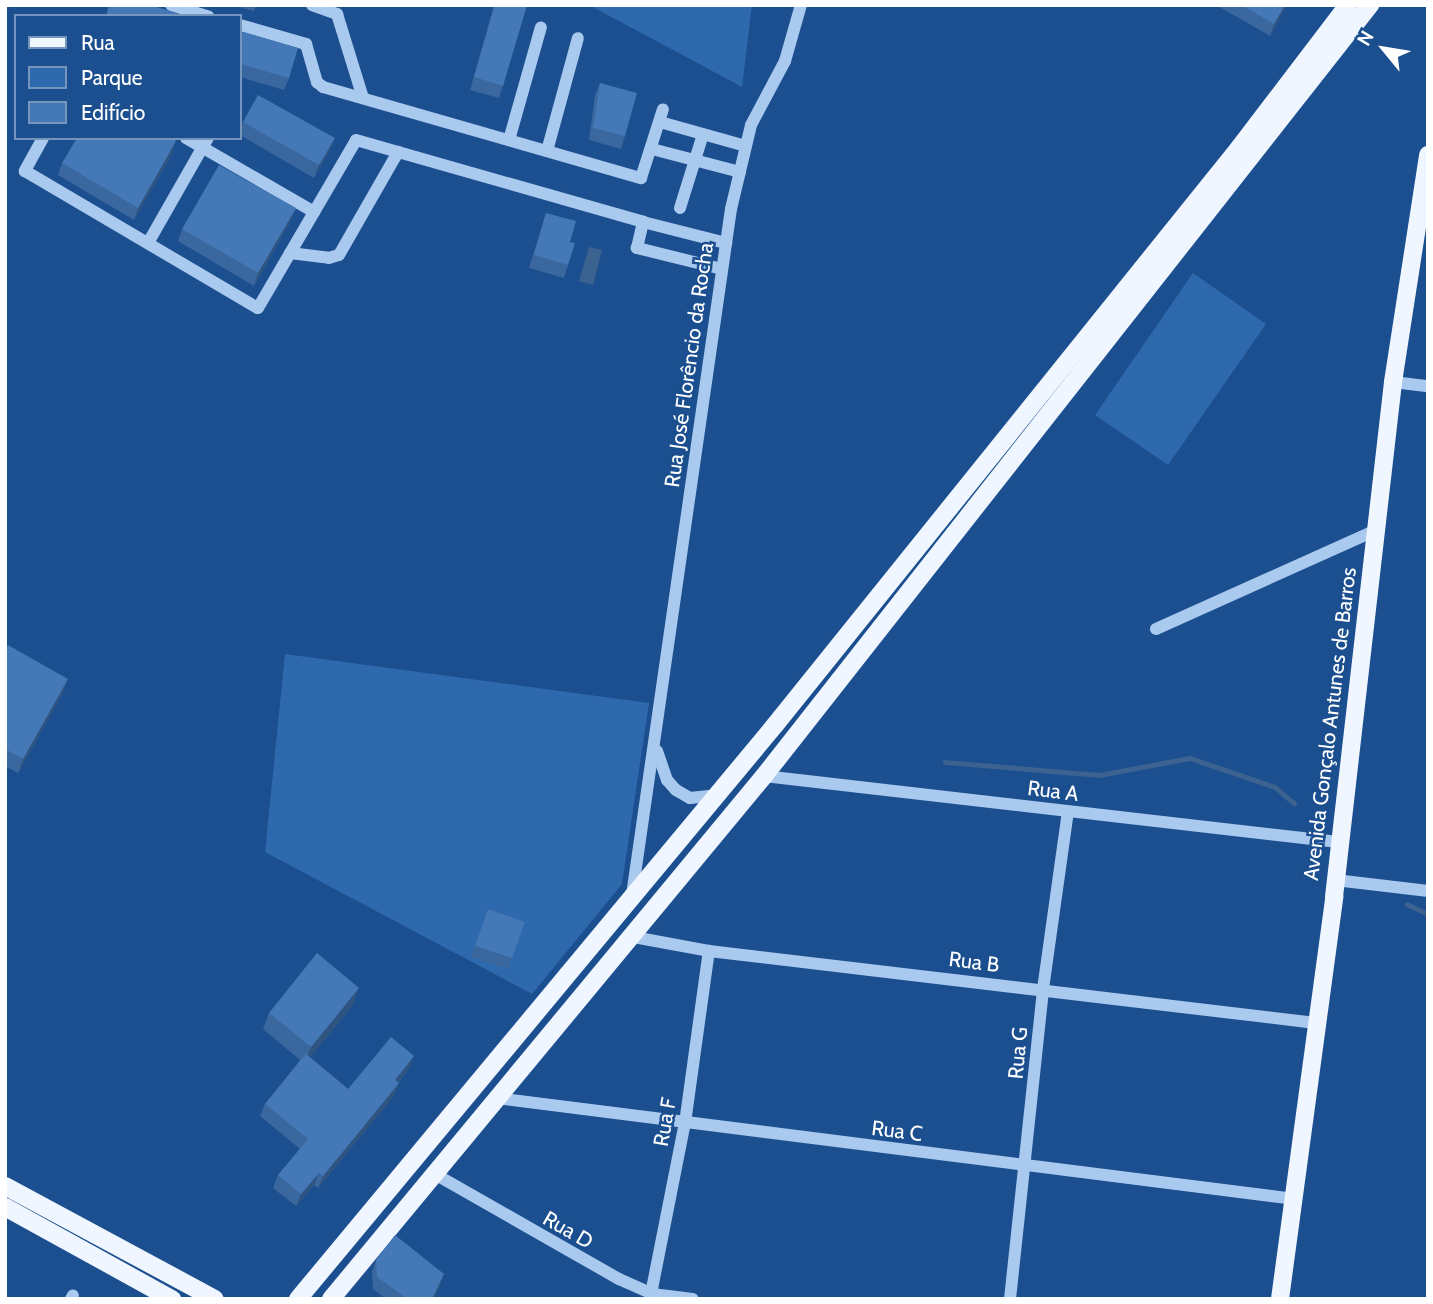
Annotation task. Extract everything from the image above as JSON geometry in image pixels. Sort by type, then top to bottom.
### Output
[{"type":"main road","points":[[298,1299],[718,795],[1230,159],[1348,5]]},
{"type":"main road","points":[[331,1299],[628,936],[764,776],[1370,5]]},
{"type":"main road","name":"Avenida Gonçalo Antunes de Barros","points":[[1280,1299],[1335,880],[1393,382],[1428,155]]},
{"type":"main road","points":[[5,1186],[215,1299]]},
{"type":"main road","points":[[5,1207],[172,1299]]},
{"type":"street","points":[[171,5],[201,14]]},
{"type":"street","points":[[312,5],[337,14],[363,98]]},
{"type":"street","name":"Rua José Florêncio da Rocha","points":[[632,900],[726,243],[751,125],[785,61],[801,5]]},
{"type":"street","points":[[242,25],[306,44],[318,84],[641,178],[661,115],[703,134],[746,146]]},
{"type":"street","points":[[509,140],[541,27]]},
{"type":"street","points":[[547,151],[578,38]]},
{"type":"street","points":[[680,208],[703,134]]},
{"type":"street","points":[[42,140],[25,171],[258,307],[356,140],[726,243]]},
{"type":"street","points":[[148,243],[205,143],[314,212]]},
{"type":"street","points":[[652,149],[740,172]]},
{"type":"street","points":[[290,253],[329,258],[339,255],[398,152]]},
{"type":"street","points":[[643,222],[637,248],[722,269]]},
{"type":"street","points":[[1393,382],[1428,386]]},
{"type":"street","points":[[1156,629],[1376,530]]},
{"type":"street","name":"Rua José Florêncio da Rocha","points":[[654,741],[660,767],[676,790],[690,798],[718,795]]},
{"type":"street","name":"Rua A","points":[[764,776],[1338,842]]},
{"type":"street","name":"Rua G","points":[[1010,1299],[1043,989],[1068,812]]},
{"type":"street","points":[[1335,880],[1428,891]]},
{"type":"street","name":"Rua B","points":[[628,936],[709,951],[1316,1023]]},
{"type":"street","name":"Rua F","points":[[651,1296],[685,1124],[709,951]]},
{"type":"street","name":"Rua C","points":[[496,1098],[1294,1199]]},
{"type":"street","name":"Rua D","points":[[433,1173],[571,1254],[651,1296],[693,1299]]},
{"type":"green space","points":[[589,5],[752,5],[742,87]]},
{"type":"green space","points":[[1193,273],[1266,324],[1168,465],[1095,415]]},
{"type":"green space","points":[[285,654],[649,703],[622,884],[532,994],[265,852]]},
{"type":"shaded area","points":[[589,247],[602,250],[593,285],[579,281]]},
{"type":"building","points":[[109,5],[150,5],[179,14],[107,14]]},
{"type":"building","points":[[495,5],[527,5],[503,86],[474,77]]},
{"type":"building","points":[[1241,5],[1285,5],[1274,24]]},
{"type":"building","points":[[242,32],[298,48],[289,78],[242,65]]},
{"type":"building","points":[[600,83],[637,93],[625,136],[593,128]]},
{"type":"building","points":[[258,95],[335,138],[319,165],[243,122]]},
{"type":"building","points":[[76,140],[176,141],[138,208],[62,163]]},
{"type":"building","points":[[219,165],[296,208],[258,273],[182,229]]},
{"type":"building","points":[[546,213],[576,221],[570,242],[575,243],[568,265],[534,255]]},
{"type":"building","points":[[8,645],[68,679],[23,759],[5,749],[5,650]]},
{"type":"building","points":[[488,909],[525,922],[512,958],[475,946]]},
{"type":"building","points":[[317,953],[359,988],[311,1047],[269,1013]]},
{"type":"building","points":[[391,1037],[414,1056],[395,1080],[399,1083],[323,1176],[319,1173],[301,1194],[278,1175],[308,1139],[265,1104],[306,1054],[348,1089]]},
{"type":"building","points":[[395,1235],[444,1274],[432,1299],[408,1299],[377,1277],[376,1260]]},
{"type":"waterway","points":[[945,762],[1099,775],[1190,758],[1275,787],[1294,803]]},
{"type":"waterway","points":[[1407,904],[1428,914]]}]
